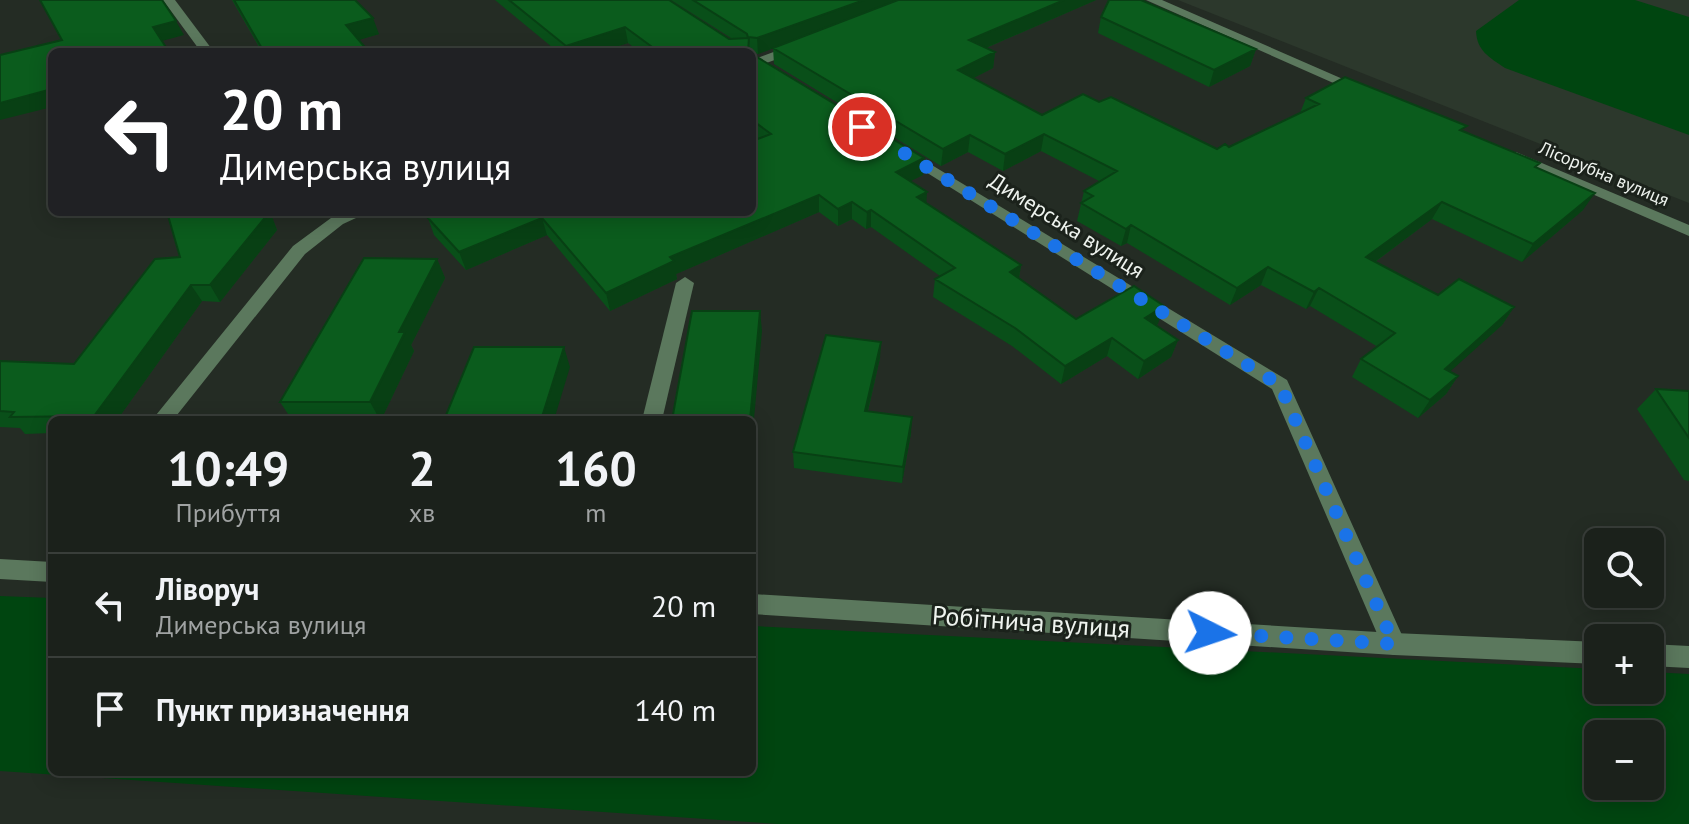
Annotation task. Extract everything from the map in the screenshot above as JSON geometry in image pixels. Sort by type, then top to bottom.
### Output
[{"type":"street","points":[[169,0],[205,48]]},
{"type":"street","points":[[1152,0],[1370,93]]},
{"type":"street","points":[[758,64],[814,42]]},
{"type":"street","name":"Димерська вулиця","points":[[892,145],[1280,385],[1394,644]]},
{"type":"street","name":"Лісорубна вулиця","points":[[1500,150],[1689,231]]},
{"type":"street","points":[[165,416],[299,250],[333,216]]},
{"type":"street","points":[[653,416],[685,283]]},
{"type":"street","points":[[0,569],[48,566]]},
{"type":"street","name":"Робітнича вулиця","points":[[756,604],[1394,644],[1584,652]]},
{"type":"street","points":[[1664,656],[1689,657]]},
{"type":"shaded area","points":[[1178,0],[1689,0],[1689,203]]},
{"type":"green space","points":[[1519,0],[1635,0],[1689,17],[1689,135],[1505,68],[1489,57],[1481,49],[1476,31]]},
{"type":"green space","points":[[0,596],[48,598],[48,774],[0,771]]},
{"type":"green space","points":[[756,626],[1584,668],[1584,704],[1664,704],[1664,673],[1689,674],[1689,824],[778,824],[73,776],[756,776]]},
{"type":"building","points":[[40,0],[162,0],[176,21],[153,27],[166,48],[48,48],[48,90],[0,103],[0,55],[62,40]]},
{"type":"building","points":[[234,0],[355,0],[373,18],[346,25],[366,48],[262,48]]},
{"type":"building","points":[[509,0],[669,0],[729,39],[748,38],[747,34],[693,0],[864,0],[757,38],[749,37],[748,48],[654,48],[625,27],[566,46]]},
{"type":"building","points":[[898,0],[1064,0],[969,40],[995,52],[958,70],[1042,115],[1083,94],[1099,102],[1111,97],[1217,149],[1225,144],[1229,147],[1319,104],[1306,98],[1345,77],[1467,126],[1460,130],[1540,163],[1535,167],[1595,193],[1533,244],[1442,202],[1366,257],[1438,295],[1459,279],[1514,307],[1445,369],[1458,376],[1430,400],[1361,359],[1395,333],[1319,288],[1314,292],[1268,267],[1237,288],[1131,225],[1126,229],[1081,203],[1093,196],[1084,191],[1117,171],[1044,134],[1005,154],[970,135],[943,149],[773,48]]},
{"type":"building","points":[[1109,0],[1141,0],[1256,49],[1214,70],[1101,17]]},
{"type":"building","points":[[756,56],[924,158],[896,172],[927,192],[917,197],[1021,265],[1010,272],[1076,319],[1134,286],[1164,306],[1145,318],[1178,340],[1144,361],[1112,338],[1065,366],[1015,328],[935,279],[955,268],[871,210],[867,212],[852,202],[838,209],[819,195],[670,257],[674,261],[606,293],[542,218],[459,252],[428,218],[756,216],[756,140],[771,134],[756,123]]},
{"type":"building","points":[[168,216],[266,216],[210,285],[191,285],[94,416],[10,417],[14,412],[0,411],[0,361],[74,364],[155,259],[180,257]]},
{"type":"building","points":[[364,258],[437,259],[399,332],[405,332],[370,402],[280,402]]},
{"type":"building","points":[[692,311],[760,311],[750,416],[673,416]]},
{"type":"building","points":[[826,335],[881,342],[865,411],[912,417],[903,467],[793,452]]},
{"type":"building","points":[[474,347],[564,347],[542,416],[446,416]]},
{"type":"building","points":[[1656,389],[1689,391],[1689,438]]},
{"type":"route","points":[[862,127],[1280,385],[1394,644],[1210,633]]}]
